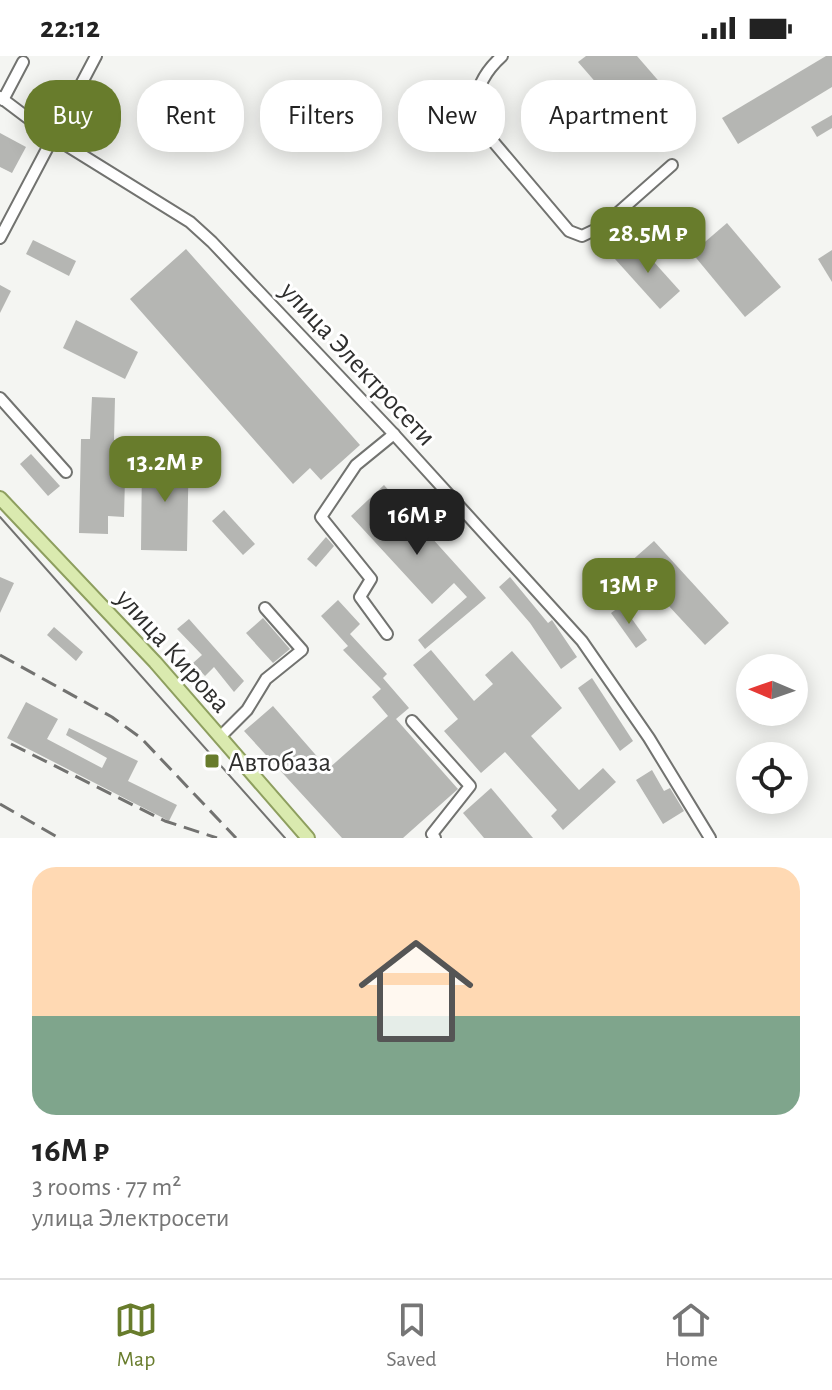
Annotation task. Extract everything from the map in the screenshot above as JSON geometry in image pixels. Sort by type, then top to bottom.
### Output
[{"type":"main road","name":"улица Кирова","points":[[0,498],[155,662],[308,838]]},
{"type":"street","points":[[83,80],[96,56]]},
{"type":"street","points":[[502,56],[486,70],[478,90],[476,116],[480,126],[569,231],[582,236],[603,226],[672,165]]},
{"type":"street","points":[[2,99],[23,62]]},
{"type":"street","name":"улица Электросети","points":[[2,99],[24,115]]},
{"type":"street","points":[[0,238],[45,152]]},
{"type":"street","name":"улица Электросети","points":[[77,152],[190,222],[394,434],[582,641],[649,738],[710,838]]},
{"type":"street","points":[[0,398],[66,472]]},
{"type":"street","points":[[387,634],[360,597],[371,579],[321,517],[356,465],[394,434]]},
{"type":"street","points":[[220,737],[247,710],[266,679],[302,650],[265,608]]},
{"type":"street","points":[[412,721],[470,786],[432,834],[435,838]]},
{"type":"building","points":[[586,56],[637,56],[658,80],[594,80],[578,62]]},
{"type":"building","points":[[826,56],[832,56],[832,87],[738,144],[722,118]]},
{"type":"building","points":[[832,115],[832,128],[817,137],[811,127]]},
{"type":"building","points":[[0,133],[24,146],[24,151],[12,173],[0,167]]},
{"type":"building","points":[[727,223],[781,287],[745,317],[692,253]]},
{"type":"building","points":[[33,240],[76,261],[69,276],[26,254]]},
{"type":"building","points":[[635,241],[680,291],[660,309],[615,259]]},
{"type":"building","points":[[186,249],[360,445],[321,480],[310,468],[293,484],[130,299]]},
{"type":"building","points":[[832,250],[832,282],[818,259]]},
{"type":"building","points":[[0,285],[11,291],[0,313]]},
{"type":"building","points":[[76,320],[138,352],[125,379],[63,348]]},
{"type":"building","points":[[92,397],[115,398],[114,440],[126,440],[124,517],[108,516],[108,534],[79,533],[81,439],[90,439]]},
{"type":"building","points":[[181,445],[189,445],[187,551],[141,550],[142,461],[181,462]]},
{"type":"building","points":[[31,454],[60,486],[48,496],[20,464]]},
{"type":"building","points":[[384,485],[486,598],[425,649],[418,640],[467,597],[454,583],[432,604],[351,516]]},
{"type":"building","points":[[224,510],[255,544],[243,555],[212,521]]},
{"type":"building","points":[[326,537],[334,546],[316,567],[307,559]]},
{"type":"building","points":[[654,541],[729,623],[705,645],[629,563]]},
{"type":"building","points":[[0,577],[14,583],[0,613]]},
{"type":"building","points":[[510,577],[548,623],[552,620],[577,657],[561,669],[530,623],[499,587]]},
{"type":"building","points":[[338,600],[360,624],[350,634],[387,674],[383,678],[409,708],[396,719],[458,789],[403,838],[342,838],[244,731],[273,706],[328,769],[388,716],[372,697],[381,689],[343,650],[348,646],[321,616]]},
{"type":"building","points":[[622,605],[647,640],[636,648],[611,613]]},
{"type":"building","points":[[263,618],[290,649],[273,663],[246,633]]},
{"type":"building","points":[[189,619],[244,681],[234,692],[214,667],[205,676],[193,663],[202,655],[177,629]]},
{"type":"building","points":[[54,627],[83,652],[76,661],[47,635]]},
{"type":"building","points":[[431,650],[474,701],[493,684],[485,675],[512,651],[562,708],[531,736],[579,790],[603,768],[616,782],[563,830],[551,816],[557,810],[505,752],[481,773],[444,731],[458,719],[413,665]]},
{"type":"building","points":[[592,678],[633,741],[620,751],[578,688]]},
{"type":"building","points":[[26,702],[58,719],[47,739],[102,768],[107,758],[66,735],[69,728],[138,761],[128,781],[177,805],[169,821],[7,738]]},
{"type":"building","points":[[652,770],[664,791],[670,788],[684,811],[663,824],[636,780]]},
{"type":"building","points":[[491,788],[533,838],[484,838],[463,813]]},
{"type":"tram line","points":[[0,517],[285,838]]},
{"type":"railway","points":[[0,655],[112,717],[141,738],[236,838]]},
{"type":"railway","points":[[11,744],[165,821],[217,838]]},
{"type":"railway","points":[[0,804],[59,838]]},
{"type":"place","name":"Автобаза","points":[[212,761]]}]
